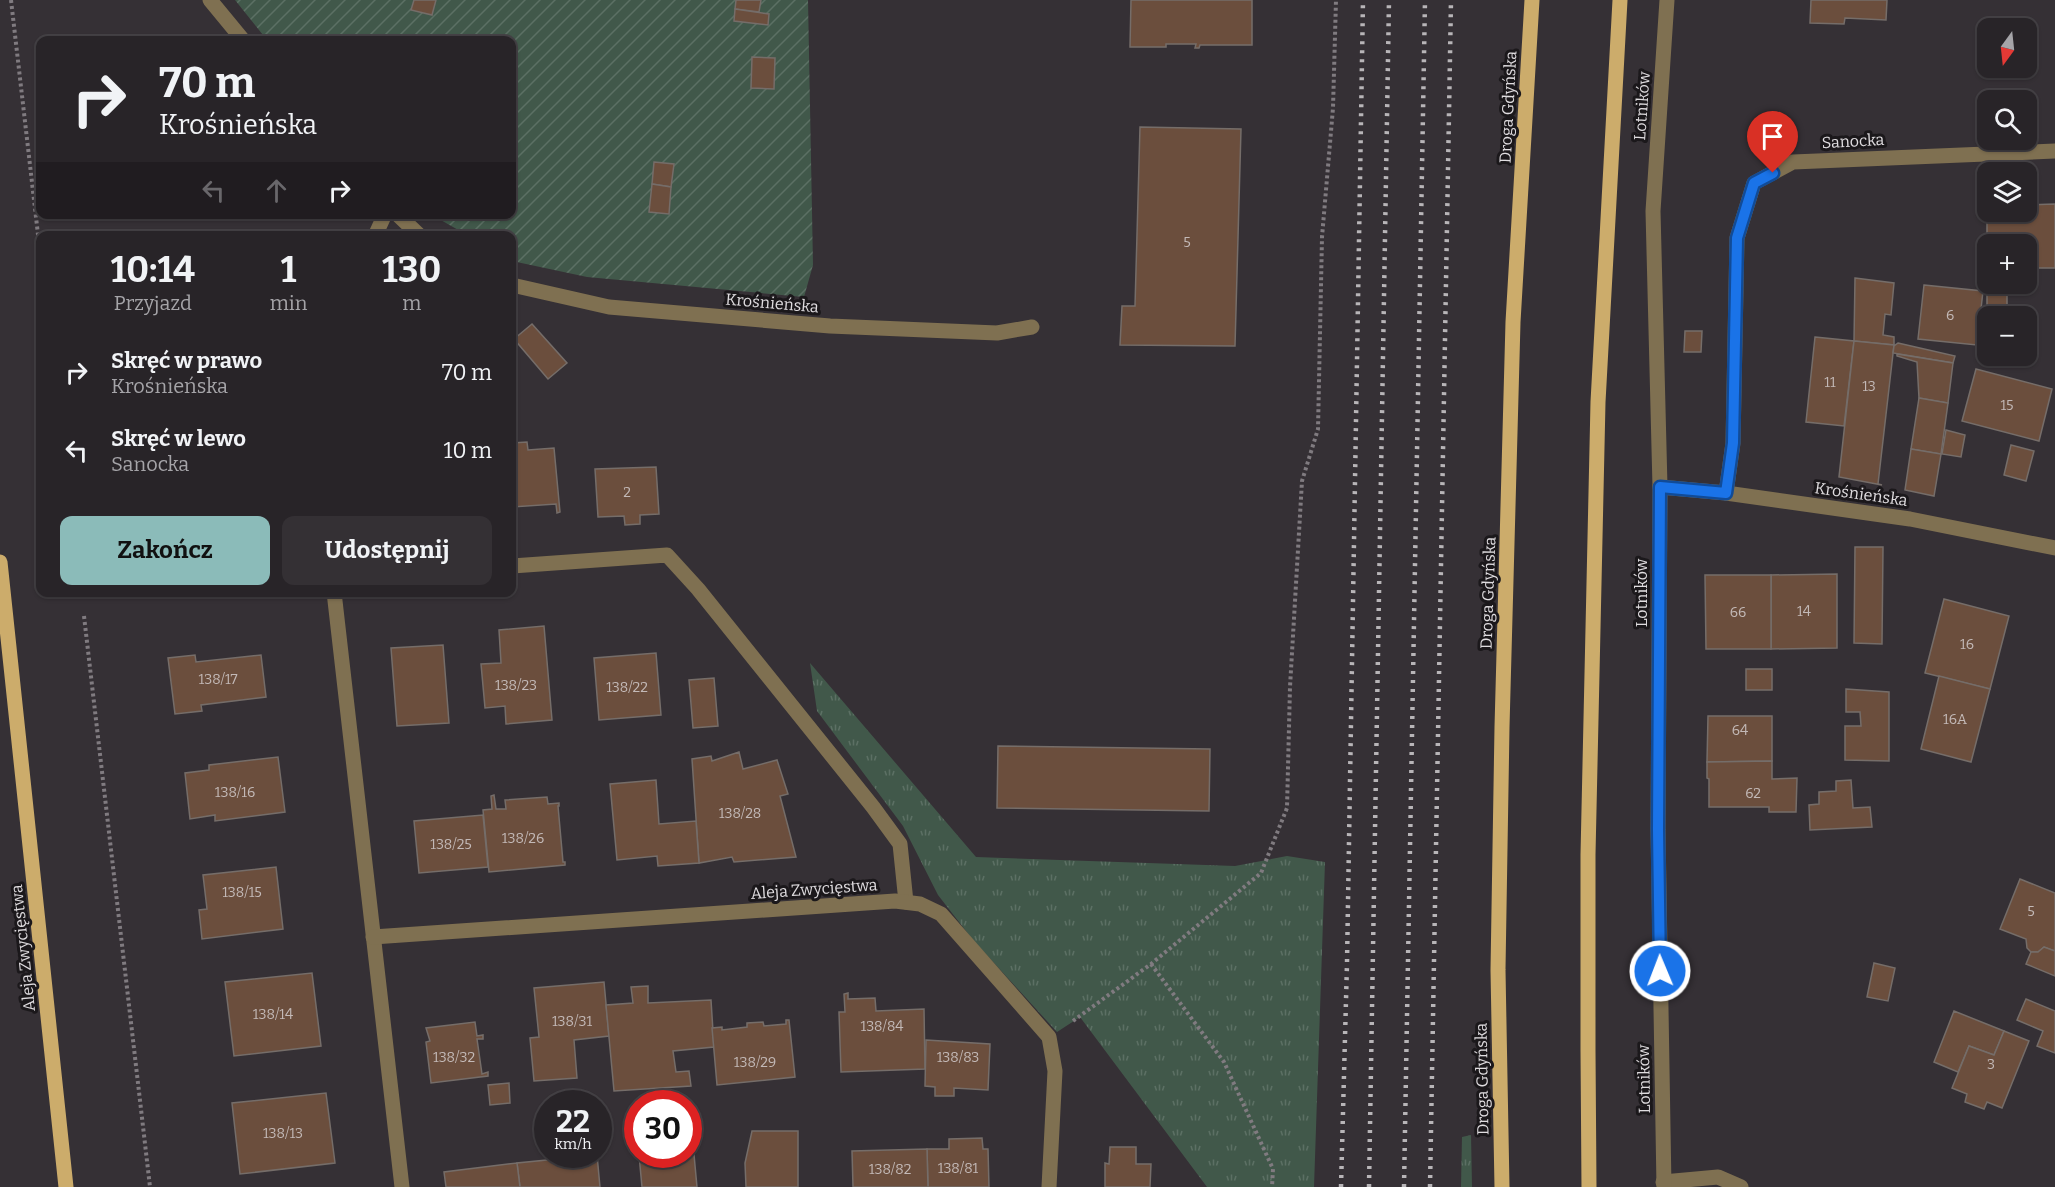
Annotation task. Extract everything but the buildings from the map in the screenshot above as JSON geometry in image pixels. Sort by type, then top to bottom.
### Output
[{"type":"main road","name":"Droga Gdyńska","points":[[1502,1187],[1498,970],[1502,703],[1513,322],[1532,0]]},
{"type":"main road","points":[[1589,1187],[1588,855],[1598,402],[1620,0]]},
{"type":"main road","name":"Aleja Zwycięstwa","points":[[0,562],[66,1187]]},
{"type":"street","points":[[210,0],[240,36]]},
{"type":"street","name":"Lotników","points":[[1664,1184],[1658,830],[1660,487],[1653,211],[1667,0]]},
{"type":"street","name":"Sanocka","points":[[1726,493],[1733,443],[1737,238],[1754,183],[1793,162],[2055,151]]},
{"type":"street","points":[[402,219],[415,231]]},
{"type":"street","name":"Krośnieńska","points":[[516,286],[609,306],[830,326],[997,333],[1032,327]]},
{"type":"street","name":"Krośnieńska","points":[[1660,487],[1726,493],[1910,519],[2055,548]]},
{"type":"street","points":[[516,566],[667,555],[712,607],[873,807],[900,844],[906,903]]},
{"type":"street","points":[[335,597],[402,1187]]},
{"type":"street","name":"Aleja Zwycięstwa","points":[[373,937],[883,902],[920,904],[941,914],[1049,1037]]},
{"type":"street","points":[[1049,1037],[1055,1071],[1050,1187]]},
{"type":"street","points":[[1664,1184],[1718,1177],[1741,1187]]},
{"type":"path","points":[[10,0],[36,218]]},
{"type":"path","points":[[1049,1037],[1151,964],[1261,873],[1287,808],[1290,687],[1302,481],[1318,429],[1322,237],[1332,108],[1336,0]]},
{"type":"path","points":[[84,616],[150,1187]]},
{"type":"path","points":[[1151,964],[1224,1062],[1273,1169],[1272,1187]]},
{"type":"green space","points":[[235,0],[808,0],[813,265],[804,297],[587,277],[516,262],[516,231],[460,231],[439,219],[516,219],[516,36],[264,36]]},
{"type":"green space","points":[[810,663],[976,857],[1235,866],[1287,856],[1325,862],[1314,1187],[1207,1187],[1080,1017],[1057,1032],[973,940],[938,895],[903,826],[817,711]]},
{"type":"green space","points":[[1471,1135],[1472,1187],[1461,1187],[1462,1137]]},
{"type":"railway","points":[[1341,1187],[1347,963],[1363,0]]},
{"type":"railway","points":[[1369,1187],[1389,0]]},
{"type":"railway","points":[[1404,1187],[1425,0]]},
{"type":"railway","points":[[1430,1187],[1451,0]]},
{"type":"route","points":[[1660,971],[1658,830],[1660,487],[1726,493],[1733,443],[1737,238],[1754,183],[1773,173]]}]
